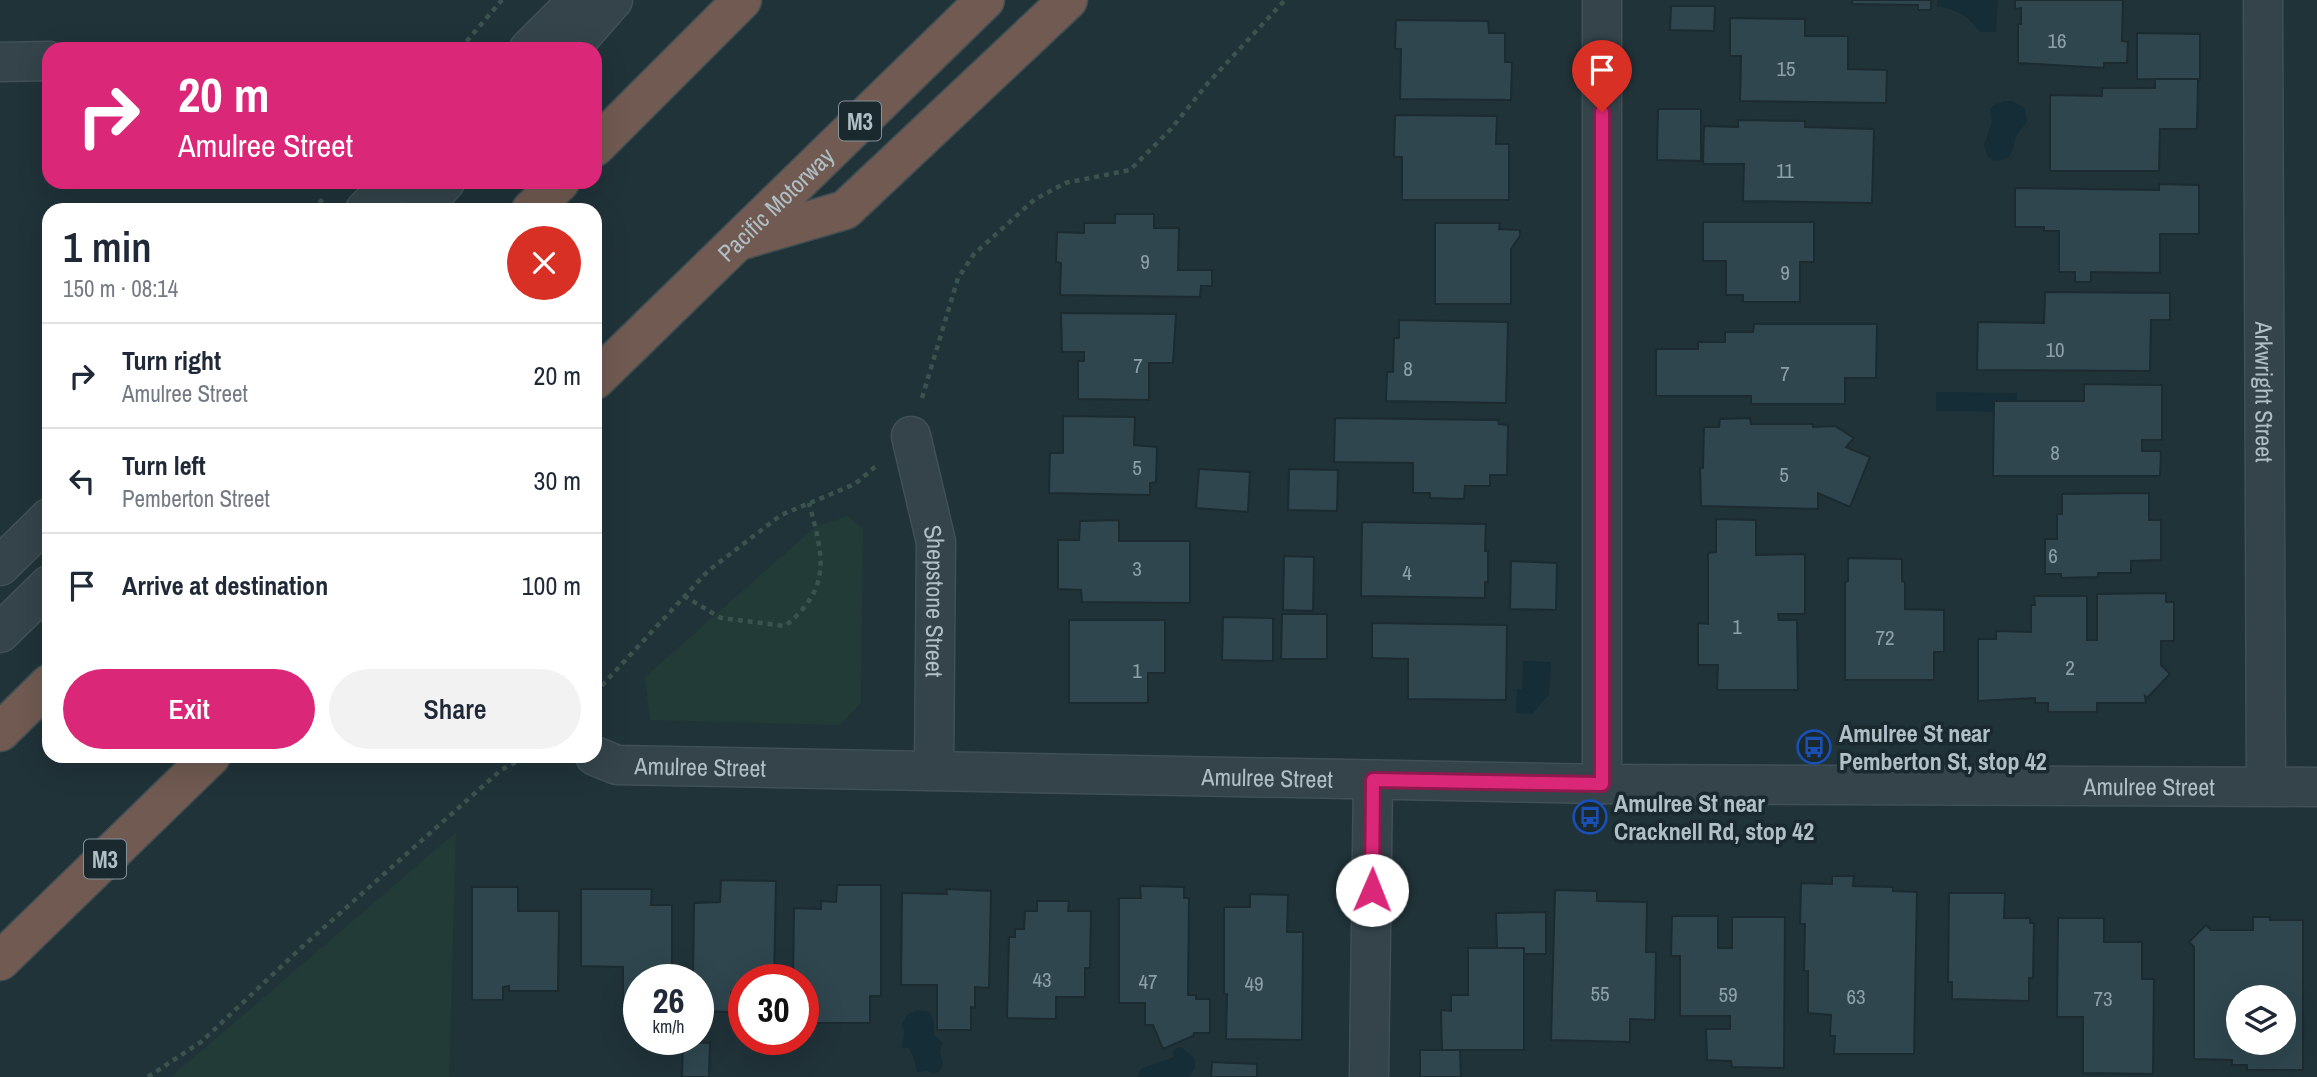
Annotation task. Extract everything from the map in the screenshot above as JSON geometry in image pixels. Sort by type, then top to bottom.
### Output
[{"type":"highway","points":[[602,140],[742,0]]},
{"type":"highway","name":"Pacific Motorway","points":[[602,373],[985,0]]},
{"type":"highway","points":[[736,242],[845,210],[1068,0]]},
{"type":"highway","points":[[538,203],[553,189]]},
{"type":"highway","points":[[0,732],[42,691]]},
{"type":"highway","name":"M3","points":[[0,961],[204,763]]},
{"type":"street","points":[[536,42],[578,0]]},
{"type":"street","points":[[576,42],[613,0]]},
{"type":"street","points":[[1602,0],[1602,784]]},
{"type":"street","name":"Arkwright Street","points":[[2263,0],[2266,786]]},
{"type":"street","points":[[0,62],[42,61]]},
{"type":"street","points":[[372,203],[387,189]]},
{"type":"street","points":[[426,203],[438,189]]},
{"type":"street","name":"Shepstone Street","points":[[911,436],[936,542],[934,770]]},
{"type":"street","points":[[0,566],[42,525]]},
{"type":"street","points":[[0,633],[42,592]]},
{"type":"street","name":"Amulree Street","points":[[602,759],[617,765],[1602,784],[2317,787]]},
{"type":"street","points":[[1369,1077],[1373,780]]},
{"type":"path","points":[[466,42],[502,0]]},
{"type":"path","points":[[602,686],[708,571],[781,515],[855,484],[911,436],[958,278],[974,254],[1034,200],[1065,183],[1130,170],[1171,129],[1208,83],[1285,0]]},
{"type":"path","points":[[684,596],[721,618],[785,626],[799,616],[815,592],[822,568],[822,552],[809,503]]},
{"type":"path","points":[[148,1077],[201,1042],[302,947],[501,770],[514,763]]},
{"type":"green space","points":[[848,516],[863,529],[861,703],[840,725],[650,720],[645,677],[815,527]]},
{"type":"green space","points":[[456,832],[449,1077],[171,1077]]},
{"type":"water","points":[[1937,0],[1998,0],[1996,32],[1980,32],[1962,14],[1937,6]]},
{"type":"water","points":[[2005,101],[2012,101],[2025,108],[2027,122],[2016,136],[2009,157],[1993,161],[1988,157],[1984,145],[1992,122],[1990,109]]},
{"type":"water","points":[[1936,392],[2017,393],[2017,412],[1936,411]]},
{"type":"water","points":[[1523,661],[1551,662],[1549,695],[1532,714],[1516,713],[1517,689],[1522,689]]},
{"type":"water","points":[[918,1010],[930,1012],[934,1021],[934,1035],[942,1042],[940,1053],[943,1063],[939,1072],[933,1074],[928,1071],[917,1072],[909,1048],[902,1048],[902,1024],[907,1015]]},
{"type":"water","points":[[1181,1047],[1195,1058],[1195,1067],[1189,1077],[1137,1077],[1141,1069],[1174,1057],[1173,1051]]},
{"type":"building","points":[[1852,0],[1931,0],[1931,10],[1918,10],[1918,5],[1852,4]]},
{"type":"building","points":[[2015,0],[2123,0],[2122,41],[2128,42],[2127,63],[2104,63],[2104,68],[2018,63],[2018,24],[2021,24],[2021,8],[2015,9]]},
{"type":"building","points":[[1671,6],[1715,6],[1714,31],[1670,30]]},
{"type":"building","points":[[1730,18],[1805,19],[1805,36],[1848,36],[1848,69],[1887,70],[1886,103],[1740,101],[1741,56],[1730,56]]},
{"type":"building","points":[[1396,20],[1488,21],[1489,33],[1505,33],[1505,62],[1512,62],[1511,100],[1400,99],[1401,49],[1395,49]]},
{"type":"building","points":[[2137,33],[2200,34],[2200,80],[2137,79]]},
{"type":"building","points":[[2155,79],[2198,79],[2197,129],[2160,129],[2159,171],[2050,171],[2050,95],[2102,96],[2102,88],[2155,88]]},
{"type":"building","points":[[1658,109],[1701,109],[1701,161],[1657,160]]},
{"type":"building","points":[[1395,115],[1497,116],[1496,144],[1509,144],[1509,200],[1402,200],[1402,157],[1394,157]]},
{"type":"building","points":[[1738,120],[1805,121],[1805,127],[1874,129],[1872,203],[1743,201],[1744,164],[1703,164],[1704,126],[1738,127]]},
{"type":"building","points":[[2159,184],[2199,185],[2199,234],[2160,234],[2160,273],[2091,272],[2091,282],[2075,282],[2075,272],[2059,272],[2059,231],[2044,231],[2044,227],[2015,227],[2015,188],[2159,190]]},
{"type":"building","points":[[1115,214],[1154,214],[1154,228],[1179,228],[1178,270],[1212,270],[1212,286],[1201,286],[1200,297],[1060,295],[1061,263],[1056,262],[1057,232],[1084,233],[1084,223],[1115,223]]},
{"type":"building","points":[[1703,222],[1814,222],[1814,262],[1800,262],[1800,302],[1743,302],[1743,295],[1726,295],[1726,261],[1703,261]]},
{"type":"building","points":[[1435,223],[1500,223],[1499,229],[1520,230],[1520,236],[1511,249],[1511,304],[1435,304]]},
{"type":"building","points":[[2045,292],[2170,293],[2170,320],[2151,320],[2150,371],[1977,370],[1978,322],[2044,323]]},
{"type":"building","points":[[1061,313],[1176,314],[1173,363],[1149,363],[1149,400],[1078,399],[1078,361],[1084,361],[1084,352],[1062,352]]},
{"type":"building","points":[[1399,320],[1508,322],[1506,403],[1386,401],[1387,372],[1393,372],[1394,338],[1399,338]]},
{"type":"building","points":[[1754,324],[1877,324],[1876,378],[1845,378],[1845,404],[1751,404],[1751,396],[1656,396],[1656,349],[1698,349],[1698,342],[1725,342],[1725,332],[1753,332]]},
{"type":"building","points":[[2084,384],[2162,385],[2162,440],[2142,440],[2142,451],[2161,451],[2160,476],[1993,476],[1994,401],[2084,401]]},
{"type":"building","points":[[1063,416],[1135,417],[1134,445],[1157,447],[1156,482],[1150,483],[1150,495],[1049,493],[1050,453],[1063,453]]},
{"type":"building","points":[[1335,418],[1498,420],[1499,424],[1508,425],[1507,475],[1490,475],[1490,486],[1465,486],[1464,499],[1430,498],[1430,493],[1413,493],[1413,463],[1334,462]]},
{"type":"building","points":[[1750,418],[1751,424],[1835,426],[1854,438],[1846,447],[1870,457],[1850,507],[1818,493],[1818,509],[1701,506],[1700,468],[1703,468],[1704,427],[1719,427],[1720,419]]},
{"type":"building","points":[[1199,469],[1250,472],[1248,512],[1196,508]]},
{"type":"building","points":[[1289,469],[1338,470],[1337,511],[1288,510]]},
{"type":"building","points":[[2149,493],[2149,520],[2161,520],[2161,560],[2131,561],[2131,573],[2098,573],[2098,577],[2061,578],[2061,574],[2045,574],[2045,539],[2057,539],[2057,514],[2062,514],[2062,494]]},
{"type":"building","points":[[1716,519],[1756,520],[1756,555],[1805,554],[1805,614],[1778,614],[1779,620],[1797,620],[1798,690],[1717,690],[1718,665],[1698,665],[1698,623],[1708,624],[1708,553],[1716,552]]},
{"type":"building","points":[[1119,520],[1119,541],[1190,541],[1190,603],[1082,602],[1081,590],[1058,589],[1058,540],[1079,540],[1080,521]]},
{"type":"building","points":[[1362,522],[1486,524],[1488,582],[1485,582],[1485,598],[1361,596]]},
{"type":"building","points":[[1284,556],[1314,557],[1313,611],[1283,610]]},
{"type":"building","points":[[1848,558],[1902,559],[1905,609],[1944,610],[1944,652],[1934,652],[1934,680],[1845,680],[1845,582],[1848,581]]},
{"type":"building","points":[[1511,561],[1557,563],[1556,610],[1510,609]]},
{"type":"building","points":[[2166,593],[2166,602],[2174,602],[2174,641],[2161,641],[2161,665],[2170,674],[2147,698],[2145,696],[2146,703],[2097,703],[2097,712],[2048,712],[2048,703],[2035,703],[2035,698],[1978,701],[1978,639],[1996,639],[1996,631],[2031,632],[2031,605],[2035,605],[2034,596],[2087,596],[2087,640],[2097,640],[2097,594]]},
{"type":"building","points":[[1282,614],[1327,614],[1327,659],[1281,659]]},
{"type":"building","points":[[1223,617],[1273,618],[1273,661],[1222,660]]},
{"type":"building","points":[[1069,620],[1165,620],[1165,673],[1148,673],[1148,703],[1069,703]]},
{"type":"building","points":[[1372,623],[1507,625],[1506,700],[1408,699],[1408,659],[1372,658]]},
{"type":"building","points":[[1832,876],[1854,876],[1853,886],[1893,887],[1893,891],[1917,892],[1914,1054],[1834,1054],[1835,1036],[1830,1036],[1831,1015],[1808,1013],[1808,971],[1804,971],[1805,924],[1800,924],[1801,883],[1832,884]]},
{"type":"building","points":[[721,880],[776,881],[774,964],[728,964],[728,1012],[714,1011],[714,964],[693,964],[694,903],[720,902]]},
{"type":"building","points":[[837,885],[881,885],[881,996],[870,996],[870,1023],[819,1023],[819,964],[793,964],[794,908],[821,909],[821,901],[836,902]]},
{"type":"building","points":[[1140,886],[1184,887],[1184,898],[1189,898],[1188,995],[1196,995],[1196,999],[1210,999],[1210,1033],[1194,1033],[1193,1036],[1163,1049],[1153,1025],[1145,1025],[1145,1003],[1119,1003],[1119,898],[1141,898]]},
{"type":"building","points":[[472,887],[518,887],[518,911],[559,911],[558,991],[509,991],[509,986],[503,987],[503,1000],[472,1000]]},
{"type":"building","points":[[581,889],[652,889],[651,905],[672,905],[672,964],[581,966]]},
{"type":"building","points":[[946,889],[991,891],[989,988],[975,987],[975,1008],[971,1007],[971,1030],[937,1030],[937,985],[901,985],[902,893],[947,894]]},
{"type":"building","points":[[1555,890],[1597,891],[1597,901],[1647,902],[1646,952],[1656,952],[1655,1020],[1630,1019],[1630,1042],[1551,1040]]},
{"type":"building","points":[[1949,893],[2005,893],[2004,918],[2030,918],[2030,923],[2034,923],[2033,978],[2029,978],[2029,1001],[1952,999],[1952,982],[1948,982]]},
{"type":"building","points":[[1250,894],[1288,895],[1287,932],[1303,932],[1302,1040],[1226,1039],[1224,907],[1250,907]]},
{"type":"building","points":[[1037,901],[1069,901],[1068,911],[1091,911],[1090,968],[1085,968],[1085,997],[1056,997],[1056,1019],[1007,1018],[1009,937],[1015,937],[1015,929],[1024,929],[1025,911],[1037,911]]},
{"type":"building","points":[[1546,912],[1546,954],[1524,954],[1524,948],[1497,948],[1496,913]]},
{"type":"building","points":[[1672,916],[1718,916],[1718,948],[1732,948],[1732,917],[1785,917],[1784,1068],[1732,1067],[1731,1061],[1707,1060],[1706,1029],[1730,1029],[1730,1016],[1680,1016],[1680,956],[1671,956]]},
{"type":"building","points":[[2253,917],[2303,920],[2303,1070],[2247,1070],[2247,1065],[2232,1065],[2232,1060],[2194,1059],[2194,947],[2189,942],[2206,925],[2211,930],[2253,930]]},
{"type":"building","points":[[2058,918],[2104,918],[2104,942],[2142,942],[2142,979],[2154,979],[2153,1074],[2083,1073],[2083,1017],[2057,1017]]},
{"type":"building","points":[[1468,948],[1524,948],[1524,1050],[1442,1050],[1441,1010],[1451,1011],[1451,995],[1468,995]]},
{"type":"building","points":[[1420,1050],[1460,1050],[1461,1077],[1420,1077]]},
{"type":"building","points":[[683,1055],[710,1055],[709,1077],[682,1077]]},
{"type":"building","points":[[1212,1062],[1257,1064],[1257,1077],[1211,1077]]},
{"type":"place","name":"Amulree St near Pemberton St, stop 42","points":[[1814,747]]},
{"type":"place","name":"Amulree St near Cracknell Rd, stop 42","points":[[1590,817]]},
{"type":"route","points":[[1372,890],[1373,780],[1602,784],[1602,112]]}]
